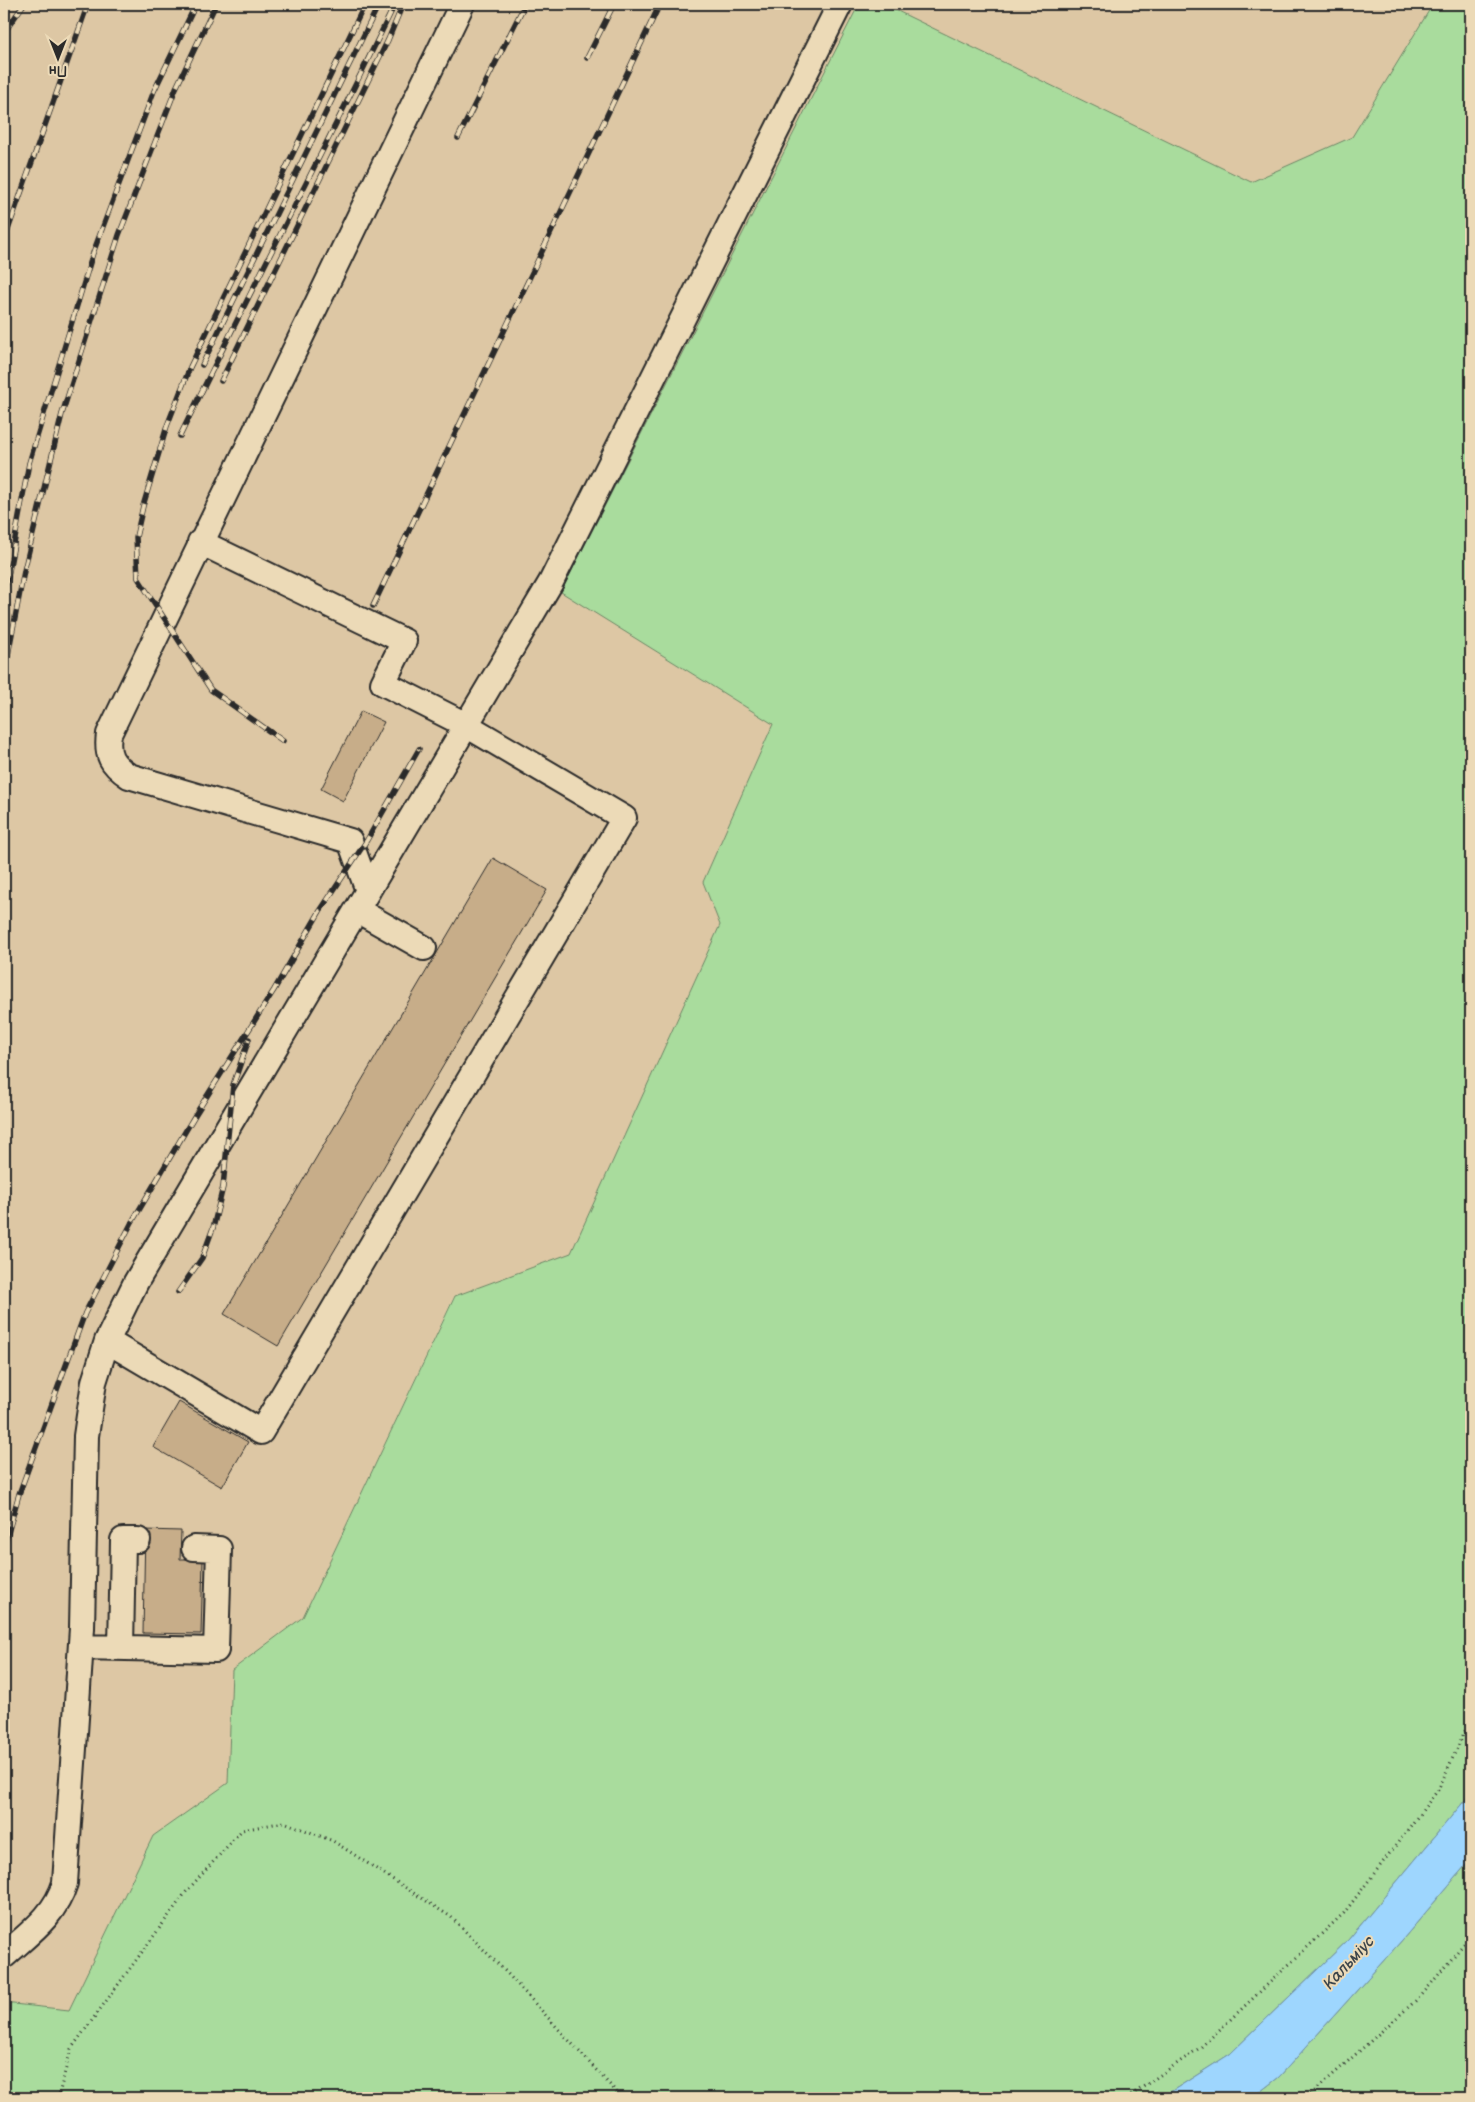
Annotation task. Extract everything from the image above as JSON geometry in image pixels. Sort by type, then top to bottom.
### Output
[{"type":"lane","points":[[424,948],[362,901],[350,841],[129,776],[118,769],[111,759],[108,746],[109,734],[200,542],[462,4]]},
{"type":"lane","points":[[4,1956],[53,1911],[65,1883],[81,1647],[86,1436],[94,1382],[107,1342],[136,1282],[551,582],[840,4]]},
{"type":"lane","points":[[107,1342],[261,1432],[624,818],[466,725],[383,682],[404,641],[200,542]]},
{"type":"lane","points":[[120,1648],[123,1540],[138,1540]]},
{"type":"lane","points":[[81,1647],[216,1650],[218,1549],[194,1548]]},
{"type":"path","points":[[1127,2098],[1201,2047],[1344,1913],[1438,1790],[1471,1718]]},
{"type":"path","points":[[58,2098],[71,2049],[186,1892],[242,1830],[284,1822],[334,1841],[451,1917],[506,1972],[622,2098]]},
{"type":"path","points":[[1307,2098],[1422,1995],[1471,1935]]},
{"type":"shaded area","points":[[4,4],[859,4],[561,592],[773,724],[703,881],[720,925],[571,1253],[454,1296],[303,1617],[232,1670],[228,1783],[153,1836],[69,2011],[4,2003]]},
{"type":"shaded area","points":[[883,4],[1433,4],[1352,137],[1251,182]]},
{"type":"green space","points":[[859,4],[883,4],[1251,182],[1352,137],[1433,4],[1471,4],[1471,1793],[1349,1939],[1230,2054],[1161,2098],[4,2098],[4,2003],[69,2010],[153,1836],[228,1783],[232,1670],[303,1617],[455,1296],[571,1253],[720,925],[703,882],[773,724],[561,592]]},
{"type":"green space","points":[[1471,1859],[1471,2098],[1252,2098],[1279,2077],[1403,1939]]},
{"type":"water","name":"Кальміус","points":[[1471,1793],[1471,1859],[1403,1939],[1279,2077],[1252,2098],[1161,2098],[1230,2054],[1349,1939]]},
{"type":"building","points":[[361,711],[384,722],[343,801],[321,789]]},
{"type":"building","points":[[493,858],[547,890],[278,1346],[224,1314]]},
{"type":"building","points":[[179,1402],[248,1442],[222,1487],[153,1447]]},
{"type":"building","points":[[145,1530],[181,1531],[180,1559],[203,1559],[201,1634],[143,1633]]},
{"type":"railway","points":[[4,33],[24,4]]},
{"type":"railway","points":[[4,241],[88,4]]},
{"type":"railway","points":[[4,598],[29,463],[93,253],[154,91],[196,4]]},
{"type":"railway","points":[[4,676],[24,571],[62,414],[119,235],[176,88],[216,4]]},
{"type":"railway","points":[[283,741],[211,690],[138,578],[136,537],[143,506],[167,426],[190,367],[365,4]]},
{"type":"railway","points":[[202,365],[379,4]]},
{"type":"railway","points":[[180,436],[395,4]]},
{"type":"railway","points":[[221,381],[388,40],[403,4]]},
{"type":"railway","points":[[458,138],[525,4]]},
{"type":"railway","points":[[587,58],[614,4]]},
{"type":"railway","points":[[373,606],[660,4]]},
{"type":"railway","points":[[4,1547],[19,1494],[85,1313],[132,1222],[195,1115],[274,990],[320,911],[367,840],[419,749]]},
{"type":"railway","points":[[178,1292],[202,1258],[213,1228],[223,1187],[233,1085],[249,1039]]}]
